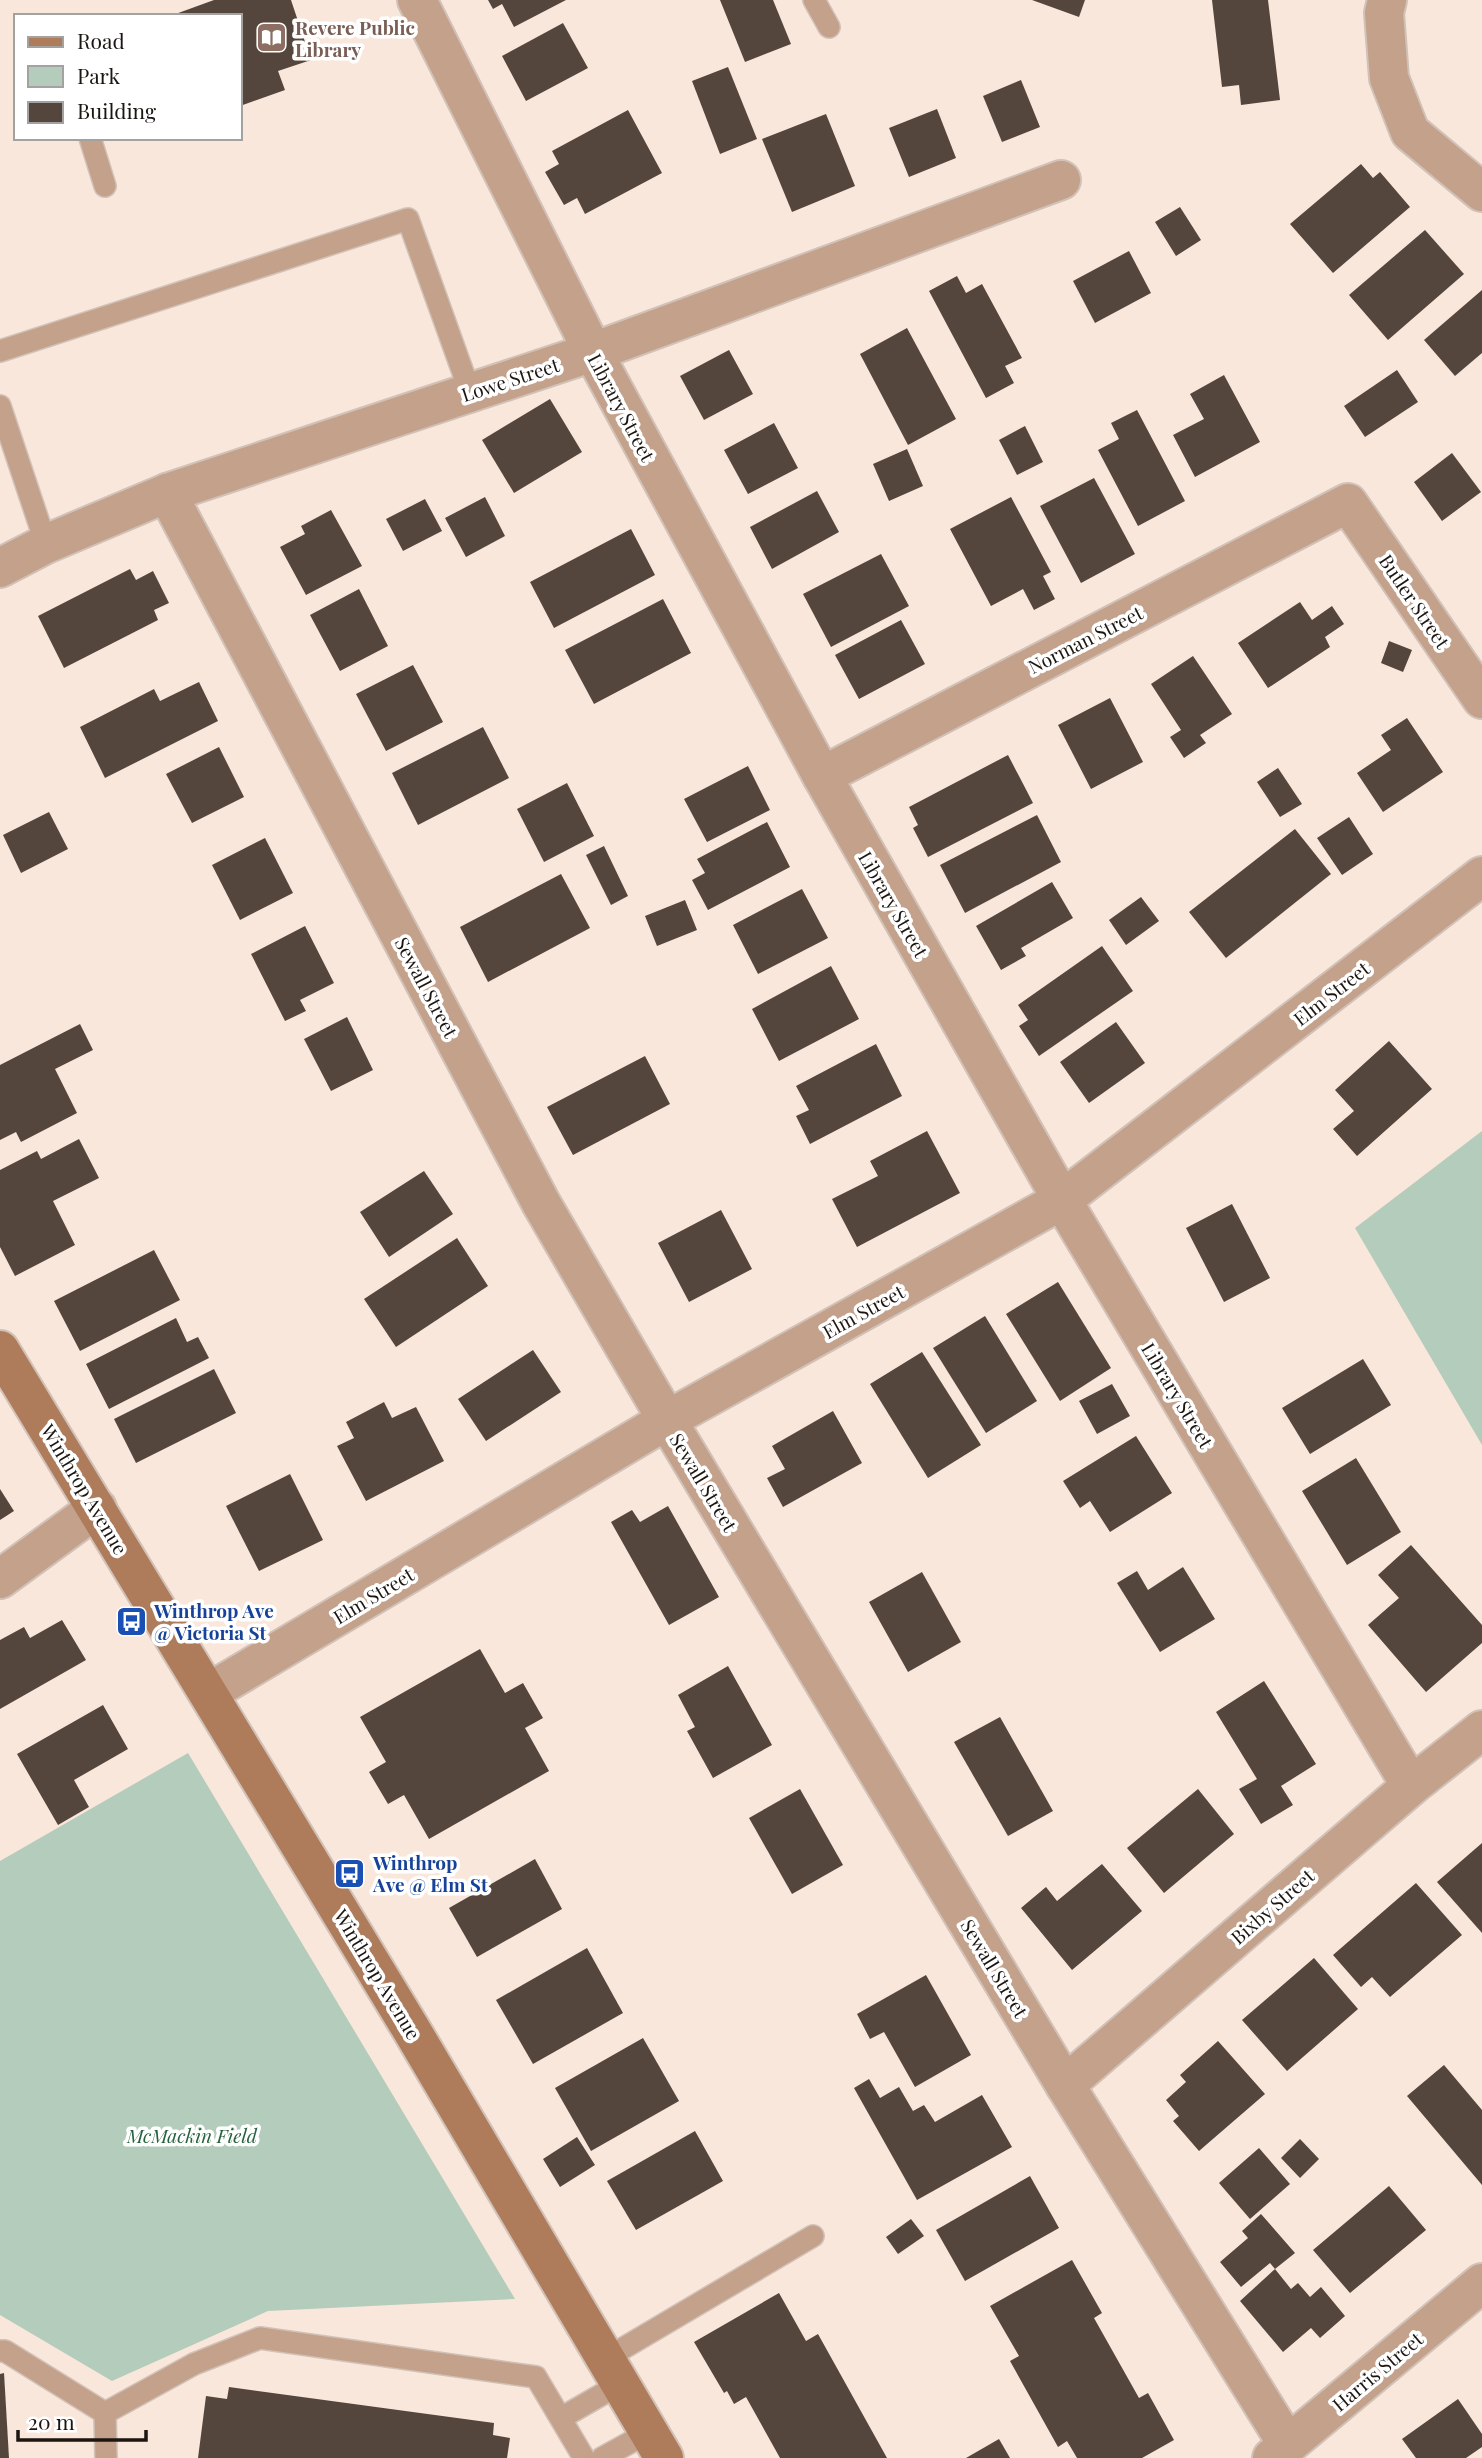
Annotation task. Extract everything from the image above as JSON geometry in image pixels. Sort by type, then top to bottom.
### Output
[{"type":"main road","name":"Winthrop Avenue","points":[[0,1350],[418,2040],[656,2445]]},
{"type":"street","name":"Library Street","points":[[417,0],[593,352],[822,776],[1062,1200],[1411,1786]]},
{"type":"street","points":[[1387,0],[1384,13],[1389,78],[1409,132],[1482,191]]},
{"type":"street","name":"Lowe Street","points":[[0,568],[46,544],[167,492],[593,352],[1061,180]]},
{"type":"street","name":"Sewall Street","points":[[167,492],[541,1203],[667,1420],[1065,2085],[1280,2451]]},
{"type":"street","name":"Norman Street","points":[[822,776],[1348,503]]},
{"type":"street","name":"Butler Street","points":[[1348,503],[1482,699]]},
{"type":"street","name":"Elm Street","points":[[208,1693],[667,1420],[1062,1200],[1482,876]]},
{"type":"street","points":[[0,1579],[97,1508]]},
{"type":"street","name":"Bixby Street","points":[[1065,2085],[1411,1786],[1482,1730]]},
{"type":"street","name":"Harris Street","points":[[1280,2451],[1476,2301]]},
{"type":"lane","points":[[814,0],[829,27]]},
{"type":"lane","points":[[91,140],[105,186]]},
{"type":"lane","points":[[0,351],[408,219],[470,392]]},
{"type":"lane","points":[[0,406],[46,544]]},
{"type":"lane","points":[[561,2418],[613,2371],[813,2236]]},
{"type":"lane","points":[[105,2413],[194,2364],[260,2338],[536,2377],[584,2458]]},
{"type":"lane","points":[[0,2351],[5,2351],[105,2413]]},
{"type":"lane","points":[[105,2413],[106,2458]]},
{"type":"lane","points":[[602,2458],[656,2445]]},
{"type":"green space","points":[[1482,1131],[1482,1445],[1355,1228]]},
{"type":"green space","name":"McMackin Field","points":[[188,1753],[515,2299],[268,2311],[112,2381],[0,2315],[0,1861]]},
{"type":"building","name":"Revere Public Library","points":[[214,0],[291,0],[311,60],[278,71],[285,90],[242,105],[242,14],[176,14]]},
{"type":"building","points":[[488,0],[566,0],[514,27],[502,4],[493,9]]},
{"type":"building","points":[[720,0],[773,0],[791,44],[745,62]]},
{"type":"building","points":[[1032,0],[1085,0],[1079,17]]},
{"type":"building","points":[[1212,0],[1268,0],[1280,100],[1241,105],[1239,85],[1222,87]]},
{"type":"building","points":[[563,23],[588,68],[526,101],[502,56]]},
{"type":"building","points":[[728,67],[757,139],[720,154],[692,81]]},
{"type":"building","points":[[1021,80],[1040,127],[1002,142],[983,96]]},
{"type":"building","points":[[937,109],[956,158],[909,177],[889,128]]},
{"type":"building","points":[[628,110],[662,173],[585,214],[577,198],[564,205],[545,172],[559,164],[552,151]]},
{"type":"building","points":[[826,114],[855,186],[792,212],[762,139]]},
{"type":"building","points":[[1361,164],[1373,178],[1380,172],[1410,207],[1333,273],[1290,224]]},
{"type":"building","points":[[1180,207],[1201,240],[1176,256],[1155,222]]},
{"type":"building","points":[[1425,230],[1464,274],[1388,340],[1349,295]]},
{"type":"building","points":[[1129,251],[1151,293],[1095,323],[1073,281]]},
{"type":"building","points":[[957,276],[966,293],[982,284],[1022,358],[1005,366],[1014,383],[986,398],[929,291]]},
{"type":"building","points":[[1482,290],[1482,353],[1455,376],[1424,340]]},
{"type":"building","points":[[907,328],[956,419],[908,445],[860,354]]},
{"type":"building","points":[[729,350],[753,394],[704,420],[680,376]]},
{"type":"building","points":[[1397,370],[1418,402],[1365,437],[1344,406]]},
{"type":"building","points":[[1224,375],[1260,442],[1195,477],[1173,435],[1204,419],[1190,394]]},
{"type":"building","points":[[550,399],[582,452],[514,493],[482,440]]},
{"type":"building","points":[[1137,410],[1185,501],[1138,526],[1098,450],[1119,439],[1111,423]]},
{"type":"building","points":[[774,423],[798,468],[748,494],[724,450]]},
{"type":"building","points":[[1025,426],[1043,462],[1017,475],[999,440]]},
{"type":"building","points":[[907,449],[923,486],[889,501],[873,464]]},
{"type":"building","points":[[1452,453],[1481,492],[1442,521],[1414,482]]},
{"type":"building","points":[[1094,478],[1135,554],[1081,583],[1040,506]]},
{"type":"building","points":[[817,491],[839,532],[772,569],[750,527]]},
{"type":"building","points":[[485,497],[505,536],[466,557],[445,518]]},
{"type":"building","points":[[1011,497],[1051,572],[1043,576],[1055,599],[1034,610],[1023,589],[991,606],[950,529]]},
{"type":"building","points":[[425,499],[442,531],[403,551],[386,519]]},
{"type":"building","points":[[331,510],[362,566],[306,595],[280,547],[305,534],[301,526]]},
{"type":"building","points":[[631,529],[655,575],[554,628],[530,582]]},
{"type":"building","points":[[881,554],[909,606],[831,647],[803,594]]},
{"type":"building","points":[[130,569],[136,580],[153,571],[169,603],[154,610],[158,620],[64,668],[38,616]]},
{"type":"building","points":[[359,589],[388,646],[340,671],[310,615]]},
{"type":"building","points":[[663,599],[691,653],[594,704],[565,650]]},
{"type":"building","points":[[1300,602],[1312,620],[1332,606],[1344,624],[1325,637],[1330,647],[1268,688],[1238,643]]},
{"type":"building","points":[[901,620],[925,664],[859,699],[835,655]]},
{"type":"building","points":[[1389,641],[1412,650],[1403,672],[1381,663]]},
{"type":"building","points":[[1193,656],[1232,714],[1200,735],[1206,743],[1184,758],[1170,737],[1181,730],[1151,684]]},
{"type":"building","points":[[413,665],[443,722],[386,751],[356,694]]},
{"type":"building","points":[[199,682],[218,721],[105,778],[80,727],[154,689],[160,701]]},
{"type":"building","points":[[1110,698],[1143,762],[1091,789],[1058,725]]},
{"type":"building","points":[[1407,718],[1443,772],[1383,812],[1357,773],[1391,750],[1381,735]]},
{"type":"building","points":[[483,727],[509,778],[418,825],[392,773]]},
{"type":"building","points":[[219,747],[244,797],[192,823],[166,774]]},
{"type":"building","points":[[1008,755],[1033,803],[928,857],[913,828],[918,825],[909,807]]},
{"type":"building","points":[[748,766],[770,810],[707,842],[684,799]]},
{"type":"building","points":[[1278,768],[1302,804],[1280,817],[1257,782]]},
{"type":"building","points":[[567,783],[594,836],[544,862],[517,809]]},
{"type":"building","points":[[49,812],[68,849],[21,873],[3,835]]},
{"type":"building","points":[[1037,815],[1061,862],[965,913],[940,865]]},
{"type":"building","points":[[1349,817],[1373,854],[1342,875],[1317,838]]},
{"type":"building","points":[[767,822],[790,867],[708,910],[692,880],[705,873],[697,859]]},
{"type":"building","points":[[1295,829],[1331,874],[1226,958],[1189,912]]},
{"type":"building","points":[[265,838],[293,893],[240,920],[212,865]]},
{"type":"building","points":[[604,846],[628,896],[611,905],[586,855]]},
{"type":"building","points":[[561,874],[590,928],[488,982],[460,927]]},
{"type":"building","points":[[1052,882],[1073,918],[1021,948],[1026,956],[1001,970],[976,926]]},
{"type":"building","points":[[802,889],[828,938],[758,974],[733,925]]},
{"type":"building","points":[[1141,897],[1159,921],[1126,945],[1109,920]]},
{"type":"building","points":[[685,900],[697,930],[657,946],[645,916]]},
{"type":"building","points":[[305,926],[334,983],[300,1000],[306,1011],[285,1021],[251,954]]},
{"type":"building","points":[[1102,946],[1133,991],[1039,1056],[1019,1026],[1028,1020],[1018,1005]]},
{"type":"building","points":[[831,966],[859,1019],[779,1061],[752,1009]]},
{"type":"building","points":[[347,1017],[373,1070],[331,1091],[304,1039]]},
{"type":"building","points":[[1116,1022],[1145,1063],[1089,1103],[1060,1062]]},
{"type":"building","points":[[80,1024],[93,1050],[55,1069],[77,1113],[21,1142],[16,1132],[0,1140],[0,1065]]},
{"type":"building","points":[[1389,1041],[1432,1089],[1357,1156],[1333,1129],[1354,1111],[1335,1090]]},
{"type":"building","points":[[876,1044],[902,1096],[810,1144],[796,1116],[809,1110],[796,1086]]},
{"type":"building","points":[[645,1056],[670,1104],[573,1155],[547,1107]]},
{"type":"building","points":[[927,1131],[960,1193],[857,1247],[832,1199],[878,1176],[870,1161]]},
{"type":"building","points":[[79,1139],[99,1178],[53,1201],[75,1245],[15,1276],[0,1247],[0,1170],[37,1151],[41,1159]]},
{"type":"building","points":[[424,1171],[453,1214],[389,1257],[360,1212]]},
{"type":"building","points":[[1232,1204],[1270,1278],[1224,1302],[1186,1228]]},
{"type":"building","points":[[721,1210],[752,1269],[689,1302],[658,1243]]},
{"type":"building","points":[[457,1238],[488,1286],[396,1347],[364,1299]]},
{"type":"building","points":[[154,1250],[180,1300],[80,1351],[54,1301]]},
{"type":"building","points":[[1058,1282],[1111,1368],[1060,1401],[1006,1314]]},
{"type":"building","points":[[985,1316],[1037,1401],[986,1433],[933,1348]]},
{"type":"building","points":[[176,1318],[187,1342],[198,1337],[209,1358],[109,1409],[86,1364]]},
{"type":"building","points":[[533,1350],[561,1392],[486,1441],[458,1399]]},
{"type":"building","points":[[922,1352],[981,1445],[928,1478],[870,1384]]},
{"type":"building","points":[[1363,1359],[1391,1405],[1310,1454],[1282,1408]]},
{"type":"building","points":[[214,1369],[236,1413],[136,1463],[114,1419]]},
{"type":"building","points":[[1112,1384],[1130,1416],[1097,1434],[1079,1401]]},
{"type":"building","points":[[384,1402],[392,1418],[416,1407],[444,1461],[366,1501],[337,1446],[354,1438],[346,1422]]},
{"type":"building","points":[[833,1411],[862,1463],[783,1507],[767,1478],[785,1469],[772,1446]]},
{"type":"building","points":[[1136,1436],[1172,1493],[1110,1532],[1090,1501],[1080,1508],[1063,1481]]},
{"type":"building","points":[[1356,1458],[1401,1532],[1347,1565],[1302,1491]]},
{"type":"building","points":[[290,1474],[323,1540],[259,1571],[226,1506]]},
{"type":"building","points":[[0,1489],[14,1511],[0,1520]]},
{"type":"building","points":[[668,1506],[719,1597],[669,1625],[611,1522],[632,1510],[640,1522]]},
{"type":"building","points":[[1411,1545],[1482,1625],[1482,1643],[1426,1692],[1368,1625],[1399,1598],[1378,1575]]},
{"type":"building","points":[[1183,1567],[1215,1619],[1160,1652],[1117,1583],[1137,1571],[1148,1590]]},
{"type":"building","points":[[922,1572],[961,1642],[908,1672],[869,1602]]},
{"type":"building","points":[[62,1620],[86,1660],[0,1709],[0,1640],[24,1627],[30,1638]]},
{"type":"building","points":[[480,1649],[505,1693],[523,1683],[543,1718],[525,1728],[549,1771],[429,1839],[404,1795],[388,1804],[369,1772],[386,1762],[360,1717]]},
{"type":"building","points":[[728,1666],[772,1745],[713,1778],[687,1731],[695,1727],[678,1695]]},
{"type":"building","points":[[1264,1681],[1316,1764],[1281,1786],[1293,1805],[1261,1824],[1239,1789],[1257,1779],[1216,1712]]},
{"type":"building","points":[[103,1705],[128,1749],[74,1780],[89,1807],[58,1825],[17,1754]]},
{"type":"building","points":[[1000,1717],[1053,1811],[1008,1836],[954,1742]]},
{"type":"building","points":[[800,1789],[843,1865],[792,1894],[749,1818]]},
{"type":"building","points":[[1198,1789],[1234,1834],[1164,1893],[1127,1848]]},
{"type":"building","points":[[1482,1843],[1482,1933],[1437,1882]]},
{"type":"building","points":[[535,1859],[562,1909],[477,1957],[449,1908]]},
{"type":"building","points":[[1102,1864],[1142,1911],[1072,1970],[1021,1908],[1046,1887],[1057,1901]]},
{"type":"building","points":[[1416,1883],[1462,1935],[1390,1997],[1372,1977],[1361,1987],[1333,1955]]},
{"type":"building","points":[[587,1948],[623,2013],[533,2064],[496,2000]]},
{"type":"building","points":[[1314,1958],[1358,2009],[1287,2071],[1242,2020]]},
{"type":"building","points":[[926,1975],[971,2055],[915,2087],[884,2032],[870,2039],[857,2014]]},
{"type":"building","points":[[643,2038],[679,2101],[591,2151],[555,2088]]},
{"type":"building","points":[[1218,2041],[1265,2094],[1199,2151],[1173,2121],[1179,2116],[1166,2100],[1186,2082],[1180,2075]]},
{"type":"building","points":[[1444,2065],[1482,2110],[1482,2185],[1407,2096]]},
{"type":"building","points":[[869,2079],[880,2098],[899,2087],[913,2111],[924,2105],[935,2122],[982,2095],[1012,2147],[917,2200],[854,2088]]},
{"type":"building","points":[[695,2131],[723,2181],[636,2230],[607,2181]]},
{"type":"building","points":[[577,2137],[595,2165],[560,2187],[543,2159]]},
{"type":"building","points":[[1300,2139],[1319,2159],[1300,2178],[1281,2158]]},
{"type":"building","points":[[1259,2148],[1290,2184],[1250,2219],[1219,2183]]},
{"type":"building","points":[[1030,2176],[1059,2228],[965,2281],[936,2230]]},
{"type":"building","points":[[1389,2186],[1426,2230],[1350,2293],[1313,2250]]},
{"type":"building","points":[[1261,2214],[1295,2253],[1275,2269],[1270,2263],[1241,2287],[1220,2262],[1248,2238],[1242,2231]]},
{"type":"building","points":[[911,2219],[924,2236],[898,2254],[886,2237]]},
{"type":"building","points":[[1072,2260],[1102,2313],[1094,2318],[1139,2398],[1148,2393],[1174,2440],[1142,2458],[1077,2458],[1067,2441],[1058,2447],[1010,2361],[1019,2356],[990,2306]]},
{"type":"building","points":[[1275,2269],[1291,2289],[1298,2283],[1310,2297],[1321,2287],[1345,2316],[1320,2338],[1311,2328],[1283,2352],[1240,2301]]},
{"type":"building","points":[[779,2293],[806,2341],[818,2334],[887,2458],[780,2458],[746,2397],[734,2404],[727,2391],[724,2393],[694,2342]]},
{"type":"building","points":[[4,2373],[9,2458],[0,2458],[0,2374]]},
{"type":"building","points":[[229,2387],[494,2423],[493,2435],[510,2438],[507,2458],[198,2458],[206,2396],[227,2399]]},
{"type":"building","points":[[1458,2399],[1482,2434],[1482,2447],[1466,2458],[1416,2458],[1402,2439]]},
{"type":"building","points":[[999,2439],[1010,2458],[966,2458]]},
{"type":"place","name":"Revere Public Library","points":[[272,38]]},
{"type":"place","name":"Winthrop Ave @ Victoria St","points":[[131,1621]]},
{"type":"place","name":"Winthrop Ave @ Elm St","points":[[350,1873]]}]
